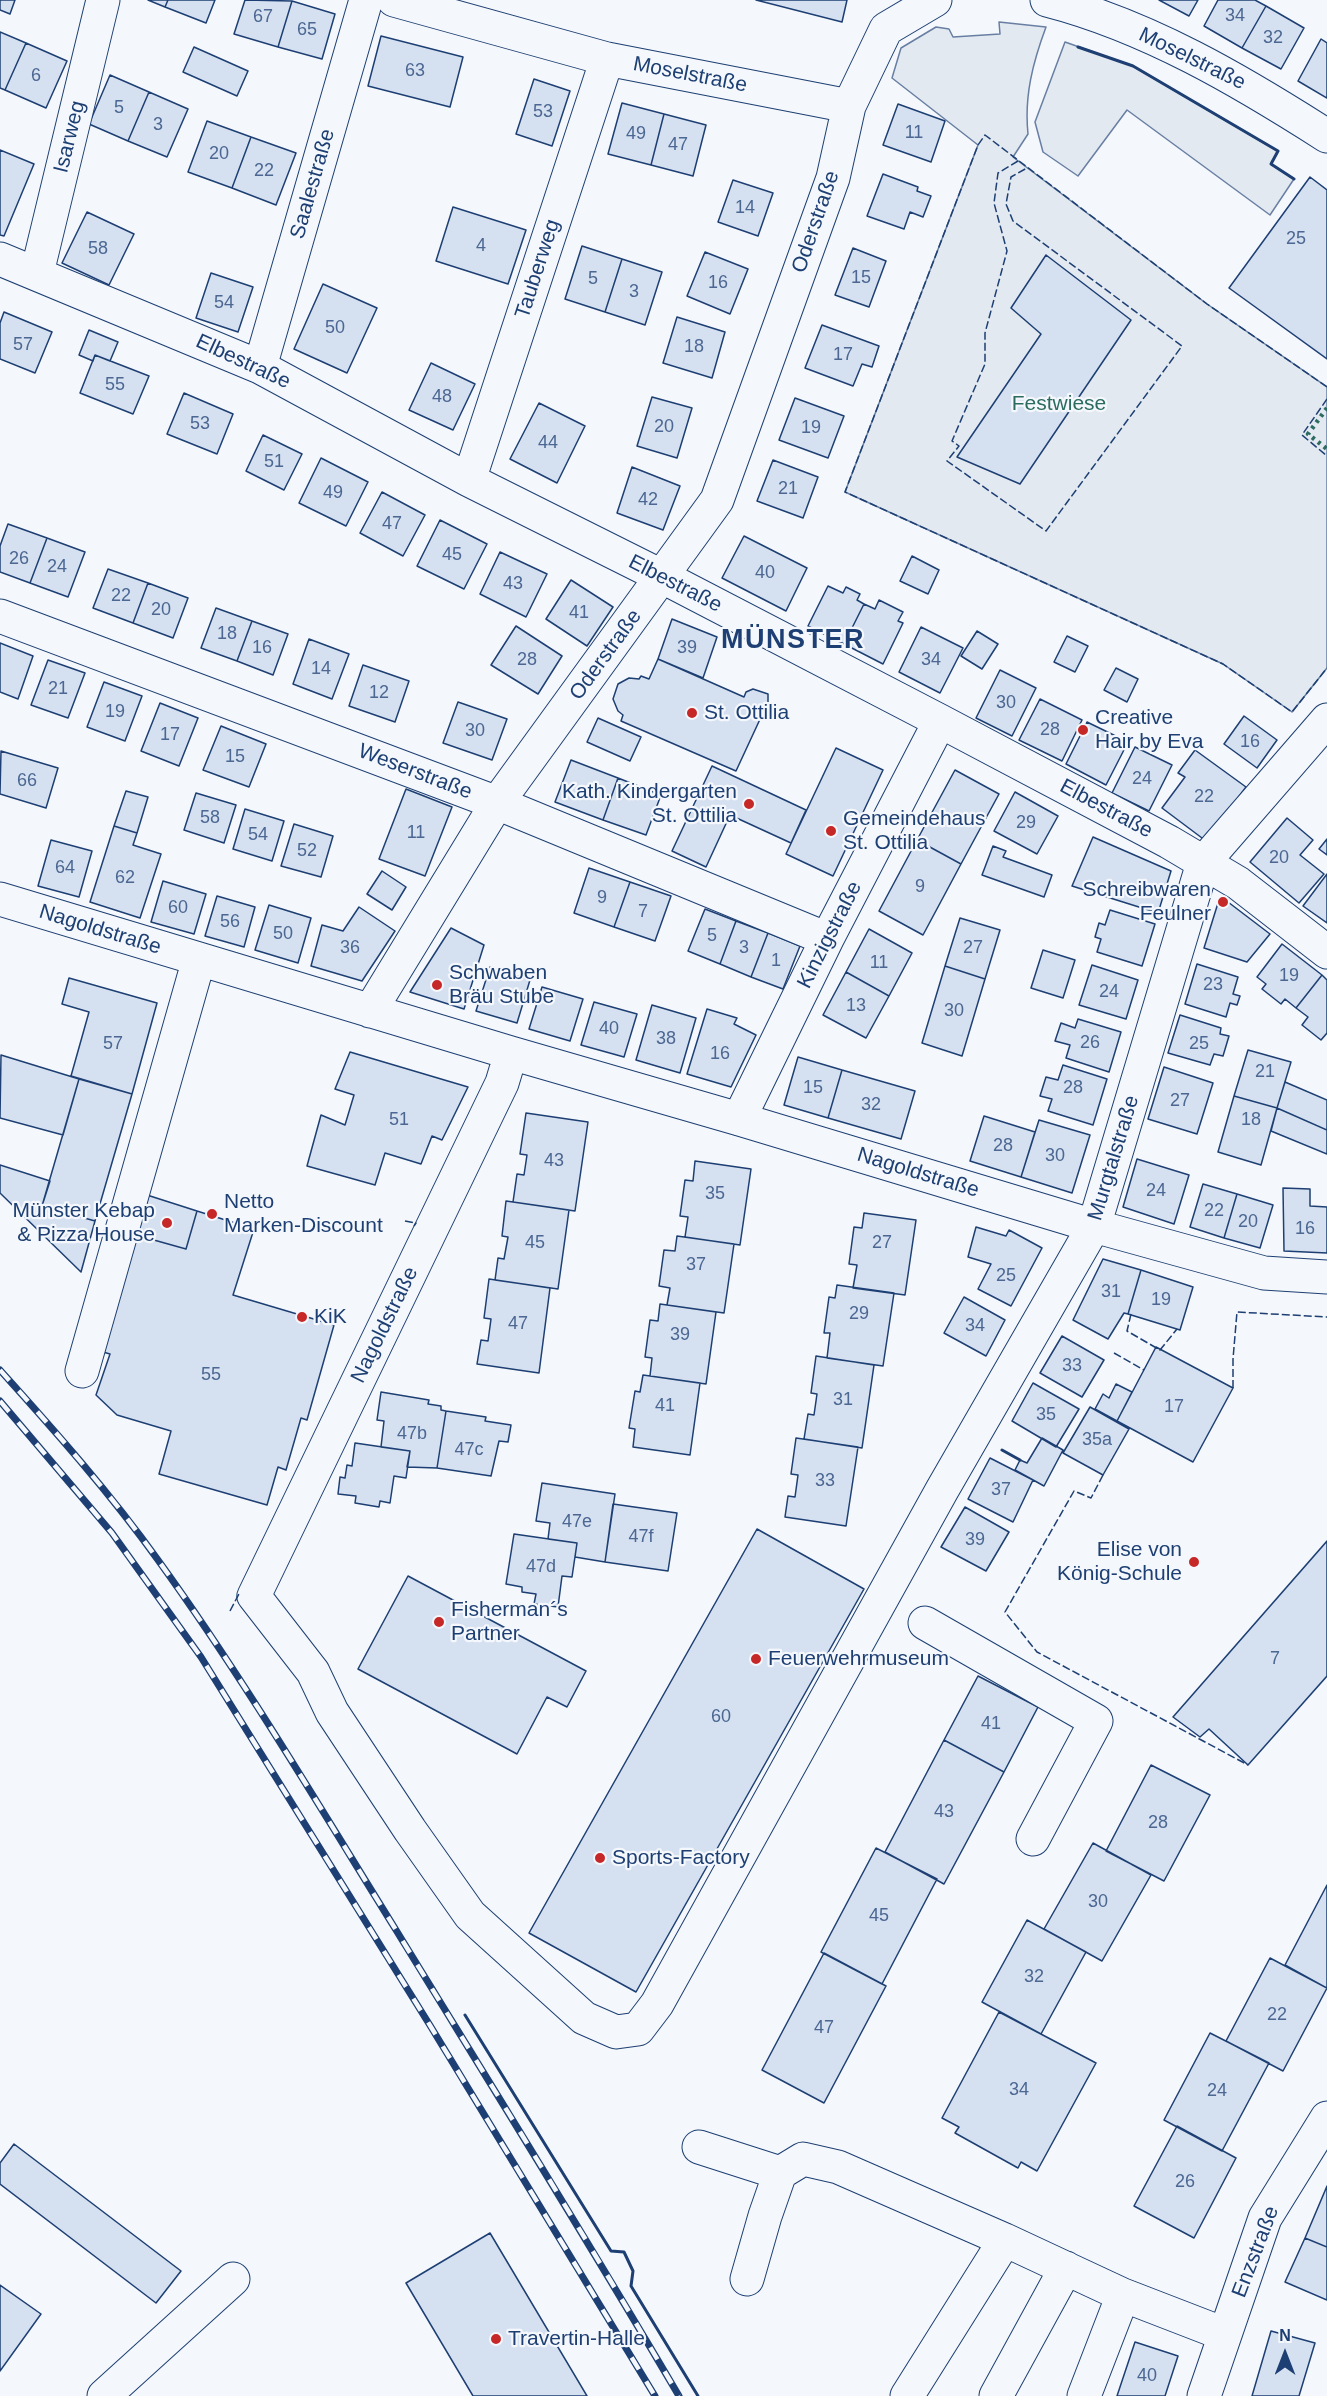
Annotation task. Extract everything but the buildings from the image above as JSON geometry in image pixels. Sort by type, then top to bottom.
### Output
[{"type":"street","name":"Isarweg","points":[[37,273],[103,0]]},
{"type":"street","name":"Saalestraße","points":[[260,368],[366,0]]},
{"type":"street","name":"Moselstraße","points":[[394,0],[607,59],[849,106]]},
{"type":"street","points":[[849,106],[886,29],[935,0]]},
{"type":"street","name":"Moselstraße","points":[[1047,0],[1125,27],[1164,45],[1252,88],[1327,136]]},
{"type":"street","name":"Tauberweg","points":[[469,480],[607,59]]},
{"type":"street","name":"Oderstraße","points":[[370,1011],[497,803],[717,500],[833,178],[849,106]]},
{"type":"street","name":"Elbestraße","points":[[0,259],[260,368],[469,480],[663,577],[940,721],[1203,862],[1238,883],[1327,952]]},
{"type":"street","name":"Weserstraße","points":[[0,616],[497,803],[827,939]]},
{"type":"street","name":"Murgtalstraße","points":[[254,1596],[313,1672],[332,1712],[410,1830],[470,1915],[584,2018],[616,2032],[638,2029],[657,2004],[942,1490],[1094,1226],[1203,862],[1327,720]]},
{"type":"street","name":"Kinzigstraße","points":[[739,1119],[827,939],[940,721]]},
{"type":"street","name":"Nagoldstraße","points":[[0,899],[1094,1226],[1264,1273],[1327,1276]]},
{"type":"street","points":[[82,1371],[199,959]]},
{"type":"street","name":"Nagoldstraße","points":[[254,1596],[502,1083],[511,1053]]},
{"type":"street","points":[[924,1623],[1096,1722],[1034,1839]]},
{"type":"street","name":"Enzstraße","points":[[1204,2396],[1265,2218],[1327,2118]]},
{"type":"street","points":[[699,2147],[780,2173]]},
{"type":"street","points":[[747,2280],[780,2173],[803,2159],[838,2167],[1005,2240],[1123,2295],[1224,2334]]},
{"type":"street","points":[[907,2396],[1005,2240]]},
{"type":"street","points":[[996,2396],[1066,2268]]},
{"type":"street","points":[[104,2396],[233,2279]]},
{"type":"street","points":[[1084,2396],[1123,2295]]},
{"type":"green space","name":"Festwiese","points":[[999,22],[1046,27],[1031,79],[1027,106],[1028,134],[1013,157],[1207,304],[1327,387],[1327,668],[1292,712],[1223,664],[845,492],[978,145],[892,78],[901,48],[936,27],[949,29],[953,37],[1000,34]]},
{"type":"green space","points":[[1065,42],[1133,66],[1278,151],[1271,164],[1294,179],[1270,215],[1127,110],[1078,176],[1043,152],[1035,122]]},
{"type":"railway","points":[[0,1370],[62,1439],[121,1511],[221,1651],[396,1930],[679,2396]]},
{"type":"railway","points":[[0,1401],[112,1533],[201,1657],[431,2027],[655,2396]]},
{"type":"hedge","points":[[1327,408],[1308,434],[1327,449]]},
{"type":"fence","points":[[1327,387],[1207,304],[985,135],[978,145],[845,492],[1223,664],[1292,712],[1327,668]]},
{"type":"fence","points":[[1018,161],[998,173],[994,203],[1007,251],[985,333],[985,364],[952,441],[959,446],[947,461],[1046,531],[1182,346],[1013,221],[1006,204],[1011,177],[1027,168]]},
{"type":"fence","points":[[1327,399],[1302,435],[1327,456]]},
{"type":"fence","points":[[405,1221],[416,1223],[414,1226]]},
{"type":"fence","points":[[1233,1388],[1237,1312],[1327,1317]]},
{"type":"fence","points":[[1131,1314],[1127,1331],[1160,1350],[1177,1329]]},
{"type":"fence","points":[[1114,1353],[1144,1370]]},
{"type":"fence","points":[[1103,1475],[1091,1498],[1074,1491],[1005,1612],[1037,1652],[1248,1765]]},
{"type":"fence","points":[[230,1611],[240,1592]]},
{"type":"wall","points":[[1078,47],[1133,66],[1278,151],[1271,164],[1294,179]]},
{"type":"wall","points":[[1002,1450],[1020,1460]]},
{"type":"wall","points":[[465,2015],[611,2251],[624,2252],[633,2271],[631,2286],[698,2396]]},
{"type":"place","name":"St. Ottilia","points":[[692,713]]},
{"type":"place","name":"Creative Hair by Eva","points":[[1083,730]]},
{"type":"place","name":"Kath. Kindergarten St. Ottilia","points":[[749,804]]},
{"type":"place","name":"Gemeindehaus St. Ottilia","points":[[831,831]]},
{"type":"place","name":"Schreibwaren Feulner","points":[[1223,902]]},
{"type":"place","name":"Schwaben Bräu Stube","points":[[437,985]]},
{"type":"place","name":"Netto Marken-Discount","points":[[212,1214]]},
{"type":"place","name":"Münster Kebap & Pizza House","points":[[167,1223]]},
{"type":"place","name":"KiK","points":[[302,1317]]},
{"type":"place","name":"Elise von König-Schule","points":[[1194,1562]]},
{"type":"place","name":"Fisherman´s Partner","points":[[439,1622]]},
{"type":"place","name":"Feuerwehrmuseum","points":[[756,1659]]},
{"type":"place","name":"Sports-Factory","points":[[600,1858]]},
{"type":"place","name":"Travertin-Halle","points":[[496,2339]]},
{"type":"district","name":"MÜNSTER","points":[[793,641]]}]
